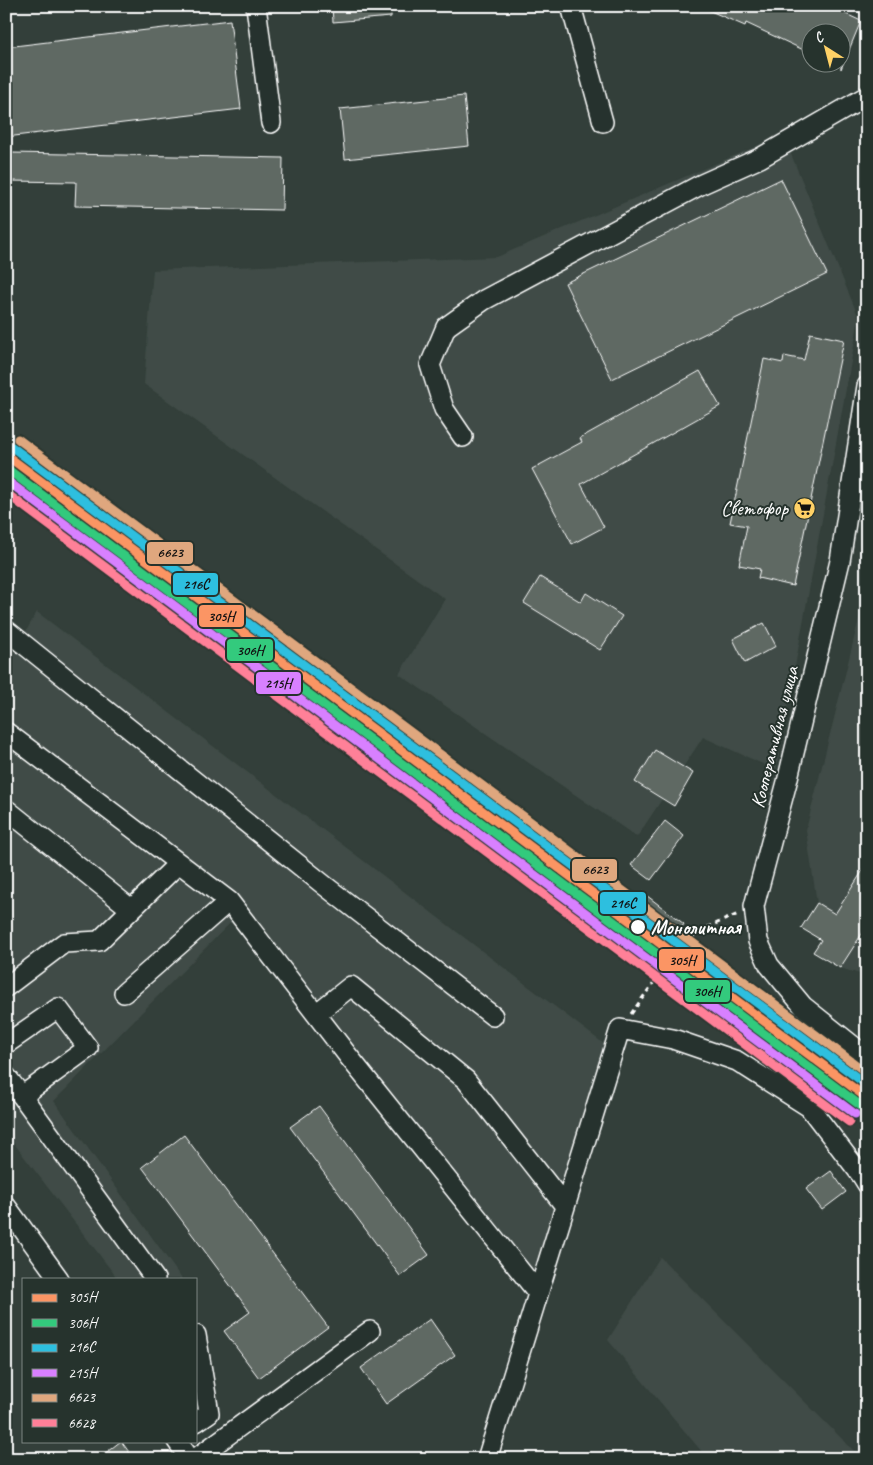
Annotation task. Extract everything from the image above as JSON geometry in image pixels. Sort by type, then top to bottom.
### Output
[{"type":"street","points":[[256,6],[271,123]]},
{"type":"street","points":[[570,6],[603,122]]},
{"type":"street","points":[[463,437],[444,409],[430,365],[446,327],[484,300],[702,184],[760,158],[867,96]]},
{"type":"street","name":"Кооперативная улица","points":[[867,386],[840,560],[787,782],[754,906],[758,941],[769,966],[803,1006],[867,1057]]},
{"type":"street","points":[[6,630],[324,885],[493,1016]]},
{"type":"street","points":[[6,732],[229,900],[316,1014],[538,1293]]},
{"type":"street","points":[[6,809],[131,910]]},
{"type":"street","points":[[6,987],[64,943],[99,941],[179,863]]},
{"type":"street","points":[[124,993],[229,900]]},
{"type":"street","points":[[316,1014],[351,986],[466,1080],[565,1206]]},
{"type":"street","points":[[6,1044],[58,1008],[88,1048],[22,1096]]},
{"type":"street","points":[[487,1459],[620,1028],[673,1038],[737,1061],[809,1107],[867,1184]]},
{"type":"street","points":[[6,1076],[154,1278]]},
{"type":"street","points":[[6,1206],[58,1278]]},
{"type":"street","points":[[195,1459],[370,1332]]},
{"type":"street","points":[[198,1348],[209,1412],[198,1420]]},
{"type":"street","points":[[178,1442],[190,1459]]},
{"type":"path","points":[[620,1028],[674,954],[688,944],[697,932],[754,906]]},
{"type":"shaded area","points":[[783,135],[859,318],[776,770],[703,737],[637,837],[399,674],[445,599],[144,384],[153,270],[497,257]]},
{"type":"shaded area","points":[[867,587],[867,976],[840,968],[813,952],[820,940],[801,928],[817,903],[806,830]]},
{"type":"shaded area","points":[[37,612],[604,1044],[535,1277],[244,909],[54,1101],[181,1278],[117,1278],[6,1133],[6,666]]},
{"type":"shaded area","points":[[660,1257],[862,1459],[708,1459],[608,1340]]},
{"type":"building","points":[[332,6],[391,6],[391,17],[333,22]]},
{"type":"building","points":[[699,6],[829,6],[861,21],[850,47],[850,22],[800,22],[800,48],[746,23],[745,26]]},
{"type":"building","points":[[230,20],[241,109],[6,137],[6,47]]},
{"type":"building","points":[[464,96],[469,146],[345,159],[340,109]]},
{"type":"building","points":[[11,153],[283,158],[282,210],[75,206],[76,182],[10,181]]},
{"type":"building","points":[[781,179],[827,274],[612,379],[565,283]]},
{"type":"building","points":[[810,333],[844,340],[793,586],[758,578],[760,569],[739,565],[747,526],[730,523],[764,359],[783,363],[784,356],[804,360]]},
{"type":"building","points":[[700,371],[720,406],[581,484],[604,527],[572,544],[532,469],[582,442],[580,438]]},
{"type":"building","points":[[540,577],[581,602],[586,593],[622,616],[600,650],[524,603]]},
{"type":"building","points":[[764,623],[776,646],[745,663],[733,639]]},
{"type":"building","points":[[655,750],[693,773],[674,806],[635,782]]},
{"type":"building","points":[[665,821],[684,836],[651,880],[631,865]]},
{"type":"building","points":[[867,864],[867,926],[840,968],[813,952],[821,940],[801,928],[817,903],[835,914]]},
{"type":"building","points":[[642,892],[684,924],[676,936],[633,903]]},
{"type":"building","points":[[319,1106],[429,1255],[400,1276],[290,1127]]},
{"type":"building","points":[[184,1135],[328,1327],[259,1378],[224,1331],[250,1312],[142,1167]]},
{"type":"building","points":[[831,1171],[846,1192],[822,1210],[806,1189]]},
{"type":"building","points":[[430,1319],[455,1355],[386,1404],[361,1368]]},
{"type":"building","points":[[122,1442],[134,1459],[98,1459]]},
{"type":"transit line","name":"6623","points":[[18,439],[867,1073]]},
{"type":"transit line","name":"216С","points":[[12,447],[867,1085]]},
{"type":"transit line","name":"305Н","points":[[6,455],[867,1098]]},
{"type":"transit line","name":"306Н","points":[[6,468],[861,1106]]},
{"type":"transit line","name":"215Н","points":[[6,480],[855,1114]]},
{"type":"transit line","name":"6628","points":[[6,493],[849,1122]]},
{"type":"place","name":"Светофор","points":[[804,508]]},
{"type":"place","name":"Монолитная","points":[[638,927]]}]
